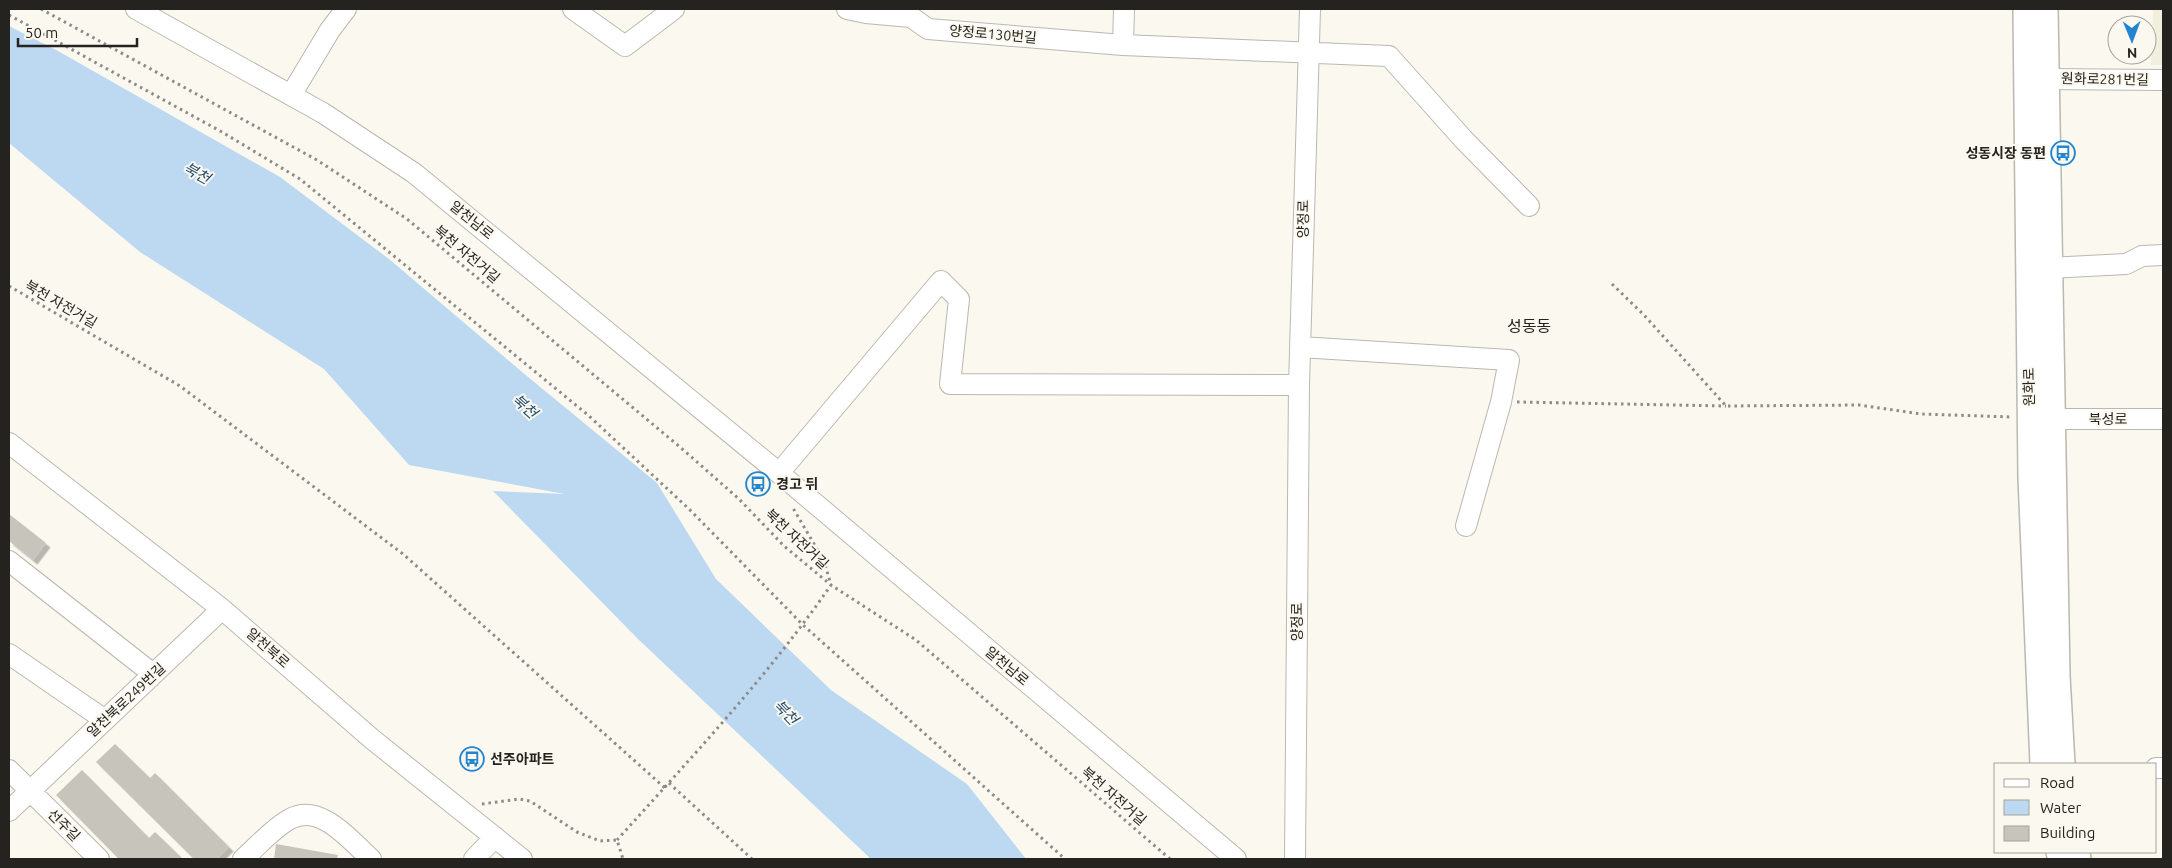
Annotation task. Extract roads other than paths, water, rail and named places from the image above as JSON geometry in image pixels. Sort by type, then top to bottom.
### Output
[{"type":"main road","name":"원화로","points":[[2026,9],[2042,418],[2062,763]]},
{"type":"main road","name":"원화로","points":[[2043,763],[2042,418],[2049,268],[2045,9]]},
{"type":"street","name":"알천남로","points":[[136,9],[323,113],[414,173],[779,473],[1236,859]]},
{"type":"street","points":[[290,95],[330,30],[346,9]]},
{"type":"street","points":[[573,9],[625,46],[674,9]]},
{"type":"street","points":[[1123,45],[1124,9]]},
{"type":"street","name":"양정로","points":[[1295,859],[1299,385],[1310,9]]},
{"type":"street","name":"양정로130번길","points":[[860,10],[911,17],[928,29],[1123,45],[1309,52]]},
{"type":"street","points":[[1309,52],[1389,56],[1464,140],[1529,206]]},
{"type":"street","name":"원화로281번길","points":[[2046,79],[2163,80]]},
{"type":"street","points":[[2049,268],[2126,264],[2142,256],[2163,255]]},
{"type":"street","points":[[779,473],[941,281],[959,299],[950,384],[1299,385]]},
{"type":"street","points":[[1300,347],[1509,360],[1501,402],[1466,526]]},
{"type":"street","name":"북성로","points":[[2042,418],[2163,419]]},
{"type":"street","name":"알천북로","points":[[9,443],[222,609],[372,739],[460,807],[522,859]]},
{"type":"street","points":[[9,561],[153,674]]},
{"type":"street","name":"알천북로249번길","points":[[9,811],[222,609]]},
{"type":"street","points":[[9,654],[105,720]]},
{"type":"street","points":[[9,770],[30,790]]},
{"type":"street","name":"선주길","points":[[30,790],[98,859]]},
{"type":"street","points":[[243,859],[290,819],[303,813],[314,814],[329,822],[371,859]]},
{"type":"street","points":[[474,859],[495,837]]},
{"type":"water","name":"북천","points":[[9,26],[58,51],[280,177],[389,259],[657,483],[716,579],[831,690],[967,784],[1026,859],[871,859],[638,639],[493,491],[565,494],[409,465],[324,369],[140,252],[9,143]]},
{"type":"place","name":"성동시장 동편","points":[[2063,153]]},
{"type":"place","name":"경고 뒤","points":[[758,484]]},
{"type":"place","name":"선주아파트","points":[[472,759]]},
{"type":"district","name":"성동동","points":[[1529,326]]}]
